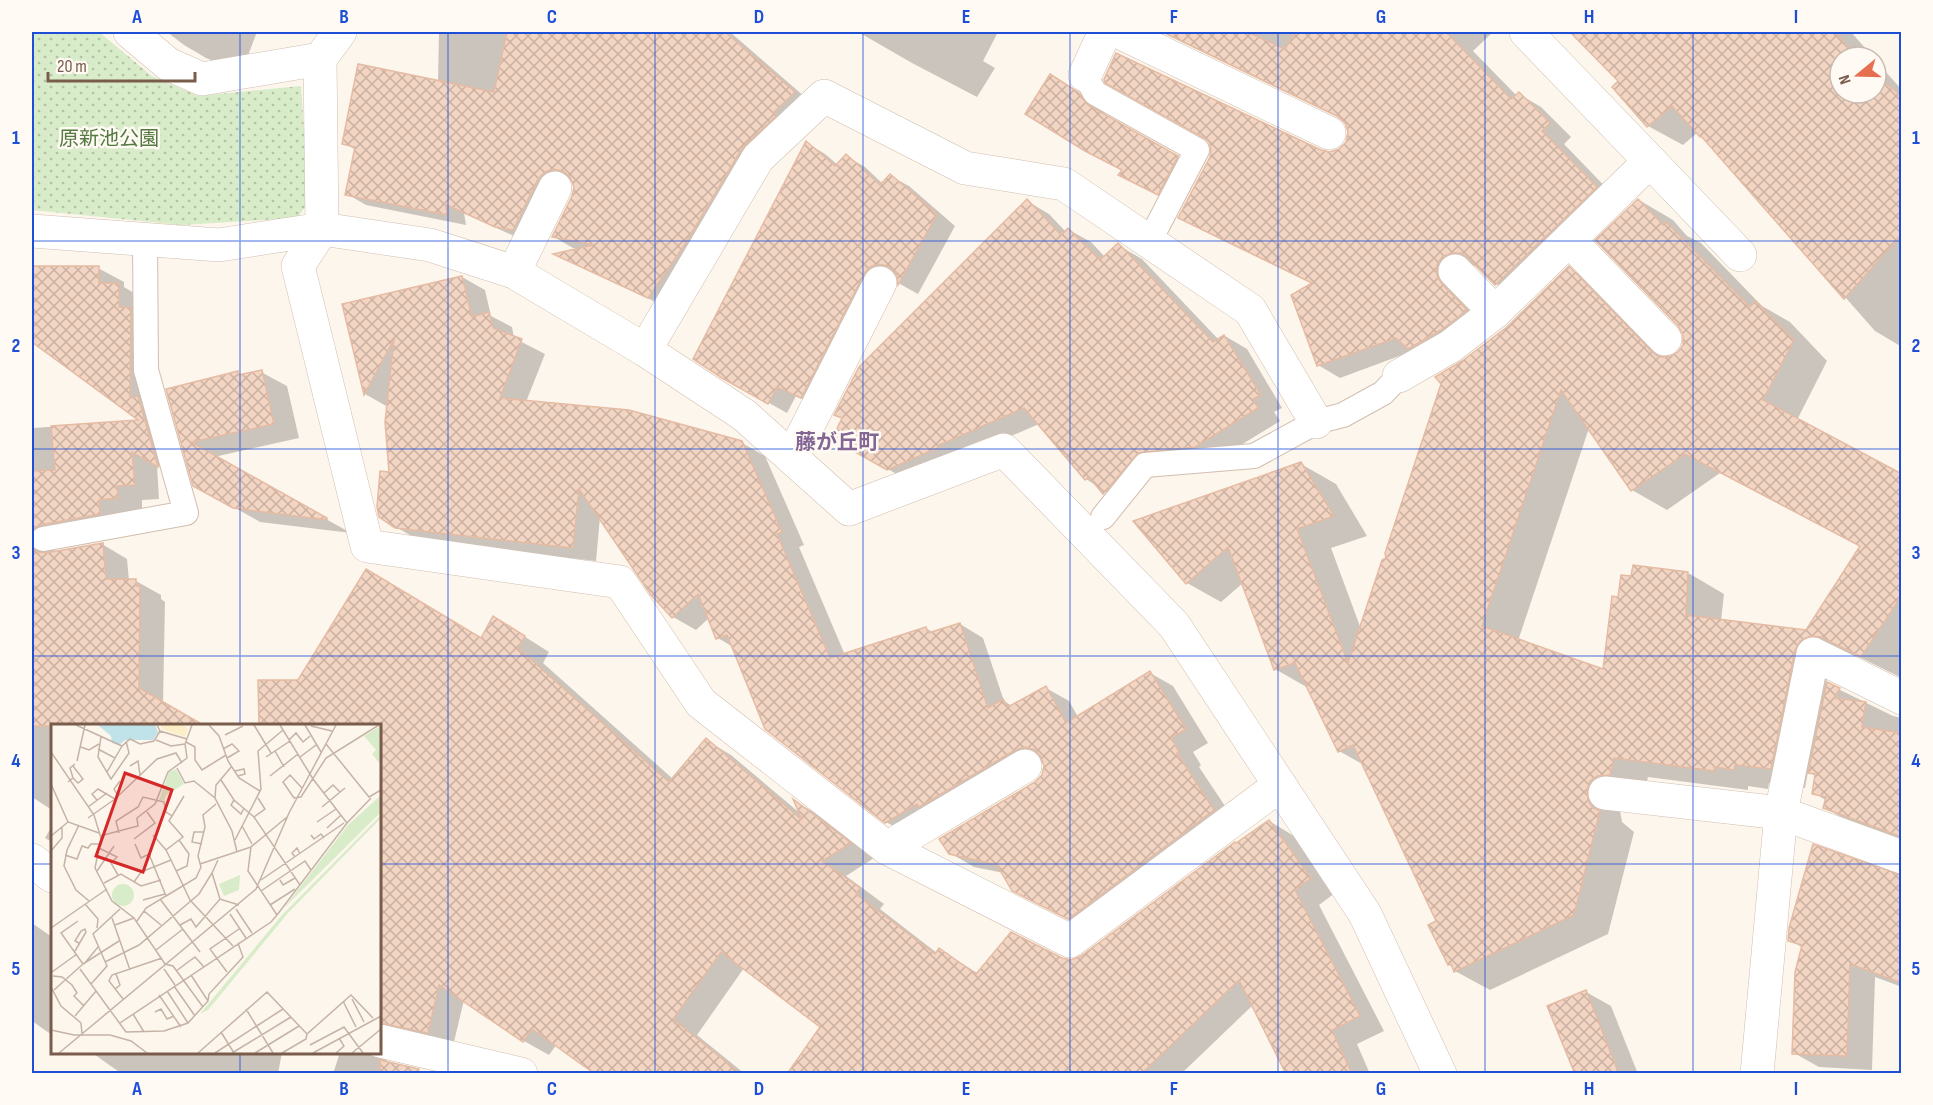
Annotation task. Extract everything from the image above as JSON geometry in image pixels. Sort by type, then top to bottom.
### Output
[{"type":"street","points":[[129,32],[168,64],[201,78],[320,59]]},
{"type":"street","points":[[340,32],[320,59],[322,229],[298,266],[368,546],[620,582],[701,703],[887,848],[1070,941],[1280,785]]},
{"type":"street","points":[[1085,75],[1105,32]]},
{"type":"street","points":[[1119,32],[1329,133]]},
{"type":"street","points":[[1526,32],[1740,255]]},
{"type":"street","points":[[645,350],[758,158],[824,96],[965,168],[1064,184],[1250,310],[1316,422]]},
{"type":"street","points":[[1399,376],[1451,346],[1495,312],[1650,161]]},
{"type":"street","points":[[514,272],[555,188]]},
{"type":"street","points":[[32,231],[219,244],[322,229],[430,245],[514,272],[645,350],[744,414],[849,509],[1004,450],[1174,625],[1365,914],[1440,1074]]},
{"type":"street","points":[[1570,241],[1665,339]]},
{"type":"street","points":[[1455,271],[1495,312]]},
{"type":"street","points":[[792,457],[880,283]]},
{"type":"street","points":[[1757,1074],[1781,813],[1813,654],[1902,698]]},
{"type":"street","points":[[887,848],[1025,766]]},
{"type":"street","points":[[1605,793],[1781,813],[1902,857]]},
{"type":"street","points":[[32,860],[51,875]]},
{"type":"street","points":[[381,1041],[521,1074]]},
{"type":"lane","points":[[1085,75],[1095,93],[1197,150],[1149,242]]},
{"type":"lane","points":[[44,540],[186,513],[146,370],[145,240]]},
{"type":"lane","points":[[1103,517],[1145,465],[1254,456],[1316,422],[1343,415],[1383,393],[1399,376]]},
{"type":"green space","name":"原新池公園","points":[[32,32],[99,32],[152,76],[198,96],[301,86],[309,202],[297,218],[181,225],[32,210]]},
{"type":"building","points":[[507,32],[725,32],[795,92],[773,113],[775,117],[742,148],[685,244],[648,298],[553,254],[593,245],[552,237],[574,187],[570,177],[563,171],[553,169],[545,172],[538,179],[513,230],[495,227],[445,204],[448,215],[345,195],[355,147],[342,144],[358,64],[494,92]]},
{"type":"building","points":[[1166,32],[1247,32],[1285,49],[1295,32],[1446,32],[1511,99],[1519,92],[1550,123],[1542,131],[1597,187],[1495,285],[1461,253],[1451,253],[1442,257],[1437,265],[1437,276],[1467,310],[1441,330],[1408,349],[1396,338],[1317,366],[1291,295],[1312,283],[1178,218],[1210,157],[1209,142],[1105,83],[1104,79],[1116,53],[1321,150],[1330,152],[1339,149],[1346,142],[1348,132],[1345,123],[1337,116]]},
{"type":"building","points":[[1570,32],[1835,32],[1846,45],[1828,45],[1828,105],[1888,105],[1888,85],[1902,96],[1902,234],[1844,299],[1672,106],[1647,127],[1612,87],[1618,81]]},
{"type":"building","points":[[1050,74],[1078,92],[1088,105],[1178,156],[1158,195],[1118,175],[1122,170],[1085,151],[1025,114]]},
{"type":"building","points":[[806,141],[835,166],[846,154],[880,185],[890,174],[937,214],[898,285],[896,273],[888,266],[878,264],[870,267],[864,274],[801,398],[777,387],[768,404],[693,359]]},
{"type":"building","points":[[1027,199],[1061,235],[1068,228],[1100,260],[1118,243],[1213,342],[1224,335],[1261,395],[1253,399],[1258,408],[1195,447],[1138,453],[1103,494],[1089,477],[1085,480],[1024,408],[887,470],[832,439],[842,418],[834,415],[859,367]]},
{"type":"building","points":[[1638,199],[1663,225],[1666,222],[1750,307],[1756,301],[1794,340],[1763,400],[1902,474],[1902,595],[1861,657],[1821,637],[1810,636],[1800,641],[1795,650],[1771,769],[1735,765],[1734,770],[1714,767],[1715,771],[1614,758],[1610,775],[1597,776],[1590,781],[1587,790],[1588,801],[1593,808],[1600,811],[1574,915],[1454,972],[1451,964],[1448,965],[1428,925],[1436,921],[1353,745],[1338,752],[1295,663],[1274,670],[1228,547],[1186,584],[1133,521],[1301,462],[1334,516],[1297,529],[1348,663],[1382,560],[1386,558],[1385,553],[1441,384],[1435,377],[1462,361],[1507,327],[1569,266],[1659,357],[1669,357],[1678,352],[1683,345],[1683,335],[1678,326],[1595,240]],"holes":[[[1561,390],[1631,491],[1685,454],[1860,546],[1806,630],[1686,615],[1688,572],[1633,565],[1631,576],[1621,575],[1618,597],[1612,596],[1603,669],[1482,626]]]},
{"type":"building","points":[[32,266],[99,266],[99,283],[119,283],[119,307],[131,308],[130,398],[138,396],[158,467],[132,452],[135,485],[117,486],[118,498],[99,500],[100,514],[40,525],[32,531],[32,471],[55,470],[51,426],[138,420],[32,342]]},
{"type":"building","points":[[462,276],[472,317],[489,312],[493,328],[522,339],[500,398],[629,410],[742,441],[782,532],[777,534],[830,658],[926,627],[928,633],[960,623],[988,708],[1003,699],[1008,707],[1046,686],[1066,723],[1150,671],[1186,729],[1171,738],[1179,752],[1177,753],[1214,810],[1068,919],[1012,891],[997,865],[949,854],[939,839],[1035,782],[1042,775],[1044,766],[1035,750],[1025,747],[1015,750],[919,807],[917,804],[885,823],[765,729],[727,635],[716,639],[698,594],[672,618],[651,595],[579,489],[573,548],[395,528],[379,517],[377,507],[380,471],[389,472],[385,422],[394,339],[364,395],[342,304]]},
{"type":"building","points":[[262,370],[274,424],[191,442],[327,520],[233,508],[193,486],[166,389],[238,371],[238,375]]},
{"type":"building","points":[[103,543],[106,579],[136,579],[136,586],[140,586],[139,688],[202,724],[32,726],[32,547],[38,552],[46,553]]},
{"type":"building","points":[[366,569],[481,638],[493,616],[525,636],[518,648],[669,782],[706,738],[802,820],[793,799],[851,843],[822,861],[860,888],[856,894],[935,954],[939,948],[976,974],[1011,932],[1062,958],[1071,960],[1081,956],[1235,842],[1269,820],[1311,878],[1295,890],[1360,1016],[1332,1030],[1352,1074],[1286,1074],[1239,980],[1141,1074],[787,1074],[820,1027],[721,952],[673,1019],[741,1074],[595,1074],[532,1029],[523,1042],[439,985],[428,1033],[381,1023],[381,724],[259,724],[258,680],[298,680]]},
{"type":"building","points":[[1827,682],[1840,688],[1834,698],[1866,702],[1862,727],[1902,733],[1902,837],[1823,808],[1826,797],[1812,794],[1815,774],[1808,773]]},
{"type":"building","points":[[1813,844],[1902,875],[1902,983],[1850,964],[1847,1056],[1792,1054],[1795,972],[1802,945],[1788,941],[1789,928]]},
{"type":"building","points":[[1586,990],[1619,1074],[1575,1074],[1547,1006]]},
{"type":"building","points":[[380,1060],[419,1069],[418,1074],[380,1074]]},
{"type":"district","name":"藤が丘町","points":[[837,442]]}]
